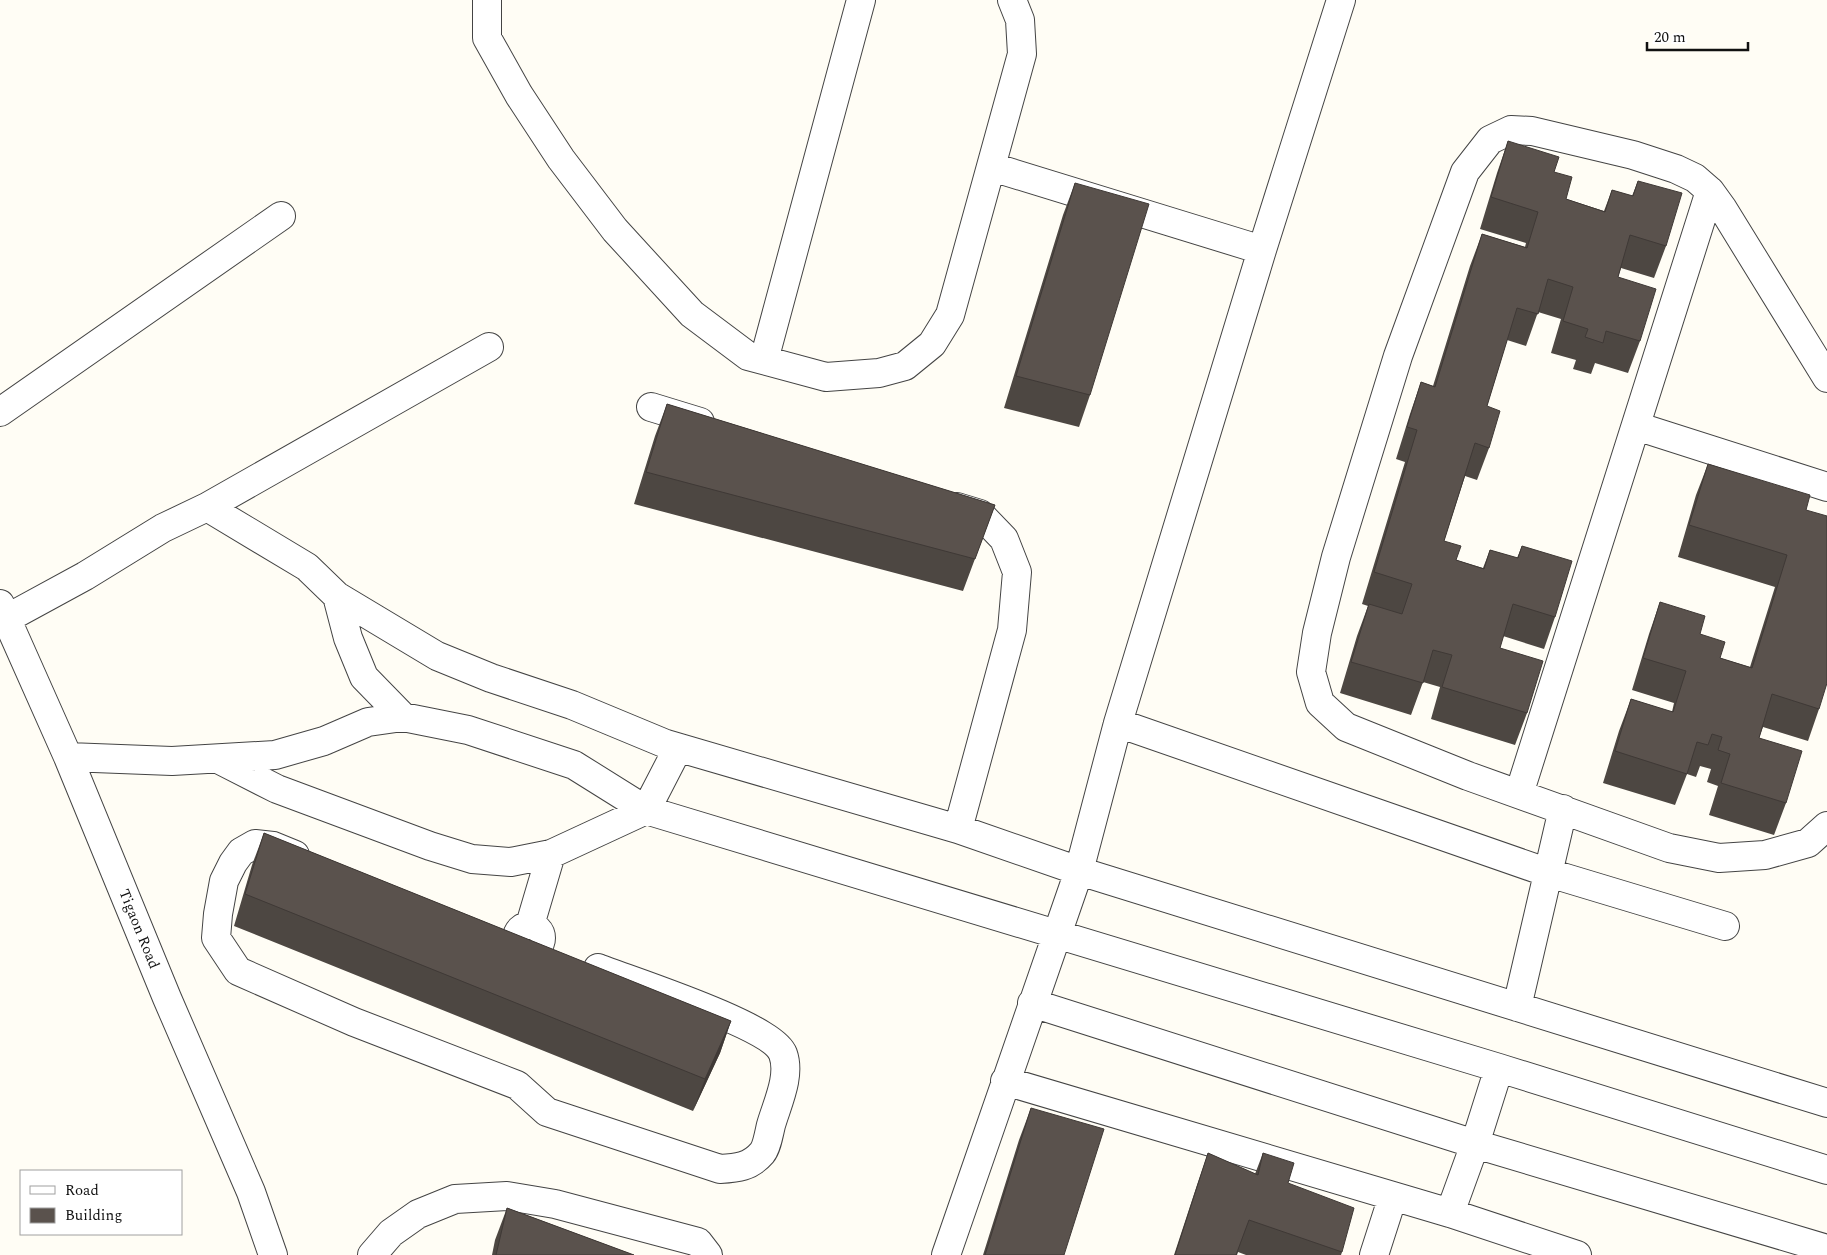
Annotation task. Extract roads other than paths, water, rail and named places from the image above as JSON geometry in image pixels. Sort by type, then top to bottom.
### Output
[{"type":"street","points":[[487,0],[487,38],[502,67],[561,159],[615,230],[692,314],[748,356],[826,378],[879,373],[905,366],[932,344],[950,315],[1022,54],[1020,20],[1012,0]]},
{"type":"street","points":[[764,360],[861,0]]},
{"type":"street","points":[[946,1255],[1079,871],[1118,723],[1262,250],[1341,0]]},
{"type":"street","points":[[1827,378],[1724,209],[1710,191],[1694,178],[1676,169],[1633,155],[1532,130],[1511,130],[1490,140],[1465,172],[1398,356],[1336,558],[1317,633],[1312,672],[1320,703],[1346,727],[1468,776],[1669,848],[1719,858],[1765,855],[1808,843],[1827,826]]},
{"type":"street","points":[[992,167],[1262,250]]},
{"type":"street","points":[[1519,794],[1710,191]]},
{"type":"street","points":[[0,412],[282,216]]},
{"type":"street","points":[[3,612],[85,576],[163,528],[207,507],[489,347]]},
{"type":"street","points":[[651,407],[720,428]]},
{"type":"street","points":[[1636,426],[1827,487]]},
{"type":"street","points":[[933,500],[980,514],[1004,539],[1017,572],[1012,630],[958,829]]},
{"type":"street","points":[[207,507],[307,567],[337,596],[437,656],[491,678],[572,705],[678,748],[958,829],[1079,871],[1827,1103]]},
{"type":"street","points":[[337,596],[348,638],[364,677],[404,717]]},
{"type":"street","name":"Tigaon Road","points":[[3,612],[68,757],[167,998],[251,1192],[273,1255]]},
{"type":"street","points":[[68,757],[172,761],[275,755],[324,741],[368,722],[404,717],[468,730],[574,765],[646,810],[1499,1068],[1827,1170]]},
{"type":"street","points":[[1118,723],[1549,873],[1726,926]]},
{"type":"street","points":[[218,759],[277,789],[430,846],[472,859],[511,862],[552,854],[646,810],[678,748]]},
{"type":"street","points":[[1517,1007],[1549,873],[1562,809]]},
{"type":"street","points":[[318,863],[273,846],[255,844],[241,852],[224,881],[216,938],[238,972],[354,1022],[517,1085],[547,1112],[720,1169],[742,1168],[762,1153],[785,1080],[786,1062],[782,1051],[766,1036],[743,1023],[571,958],[528,936],[490,928]]},
{"type":"street","points":[[528,936],[552,854]]},
{"type":"street","points":[[1032,1003],[1475,1144],[1827,1249]]},
{"type":"street","points":[[1450,1213],[1475,1144],[1499,1068]]},
{"type":"street","points":[[1005,1081],[1450,1213],[1577,1255]]},
{"type":"street","points":[[372,1255],[390,1233],[418,1214],[455,1199],[507,1196],[555,1204],[698,1242],[708,1255]]},
{"type":"street","points":[[1374,1255],[1393,1196]]}]
